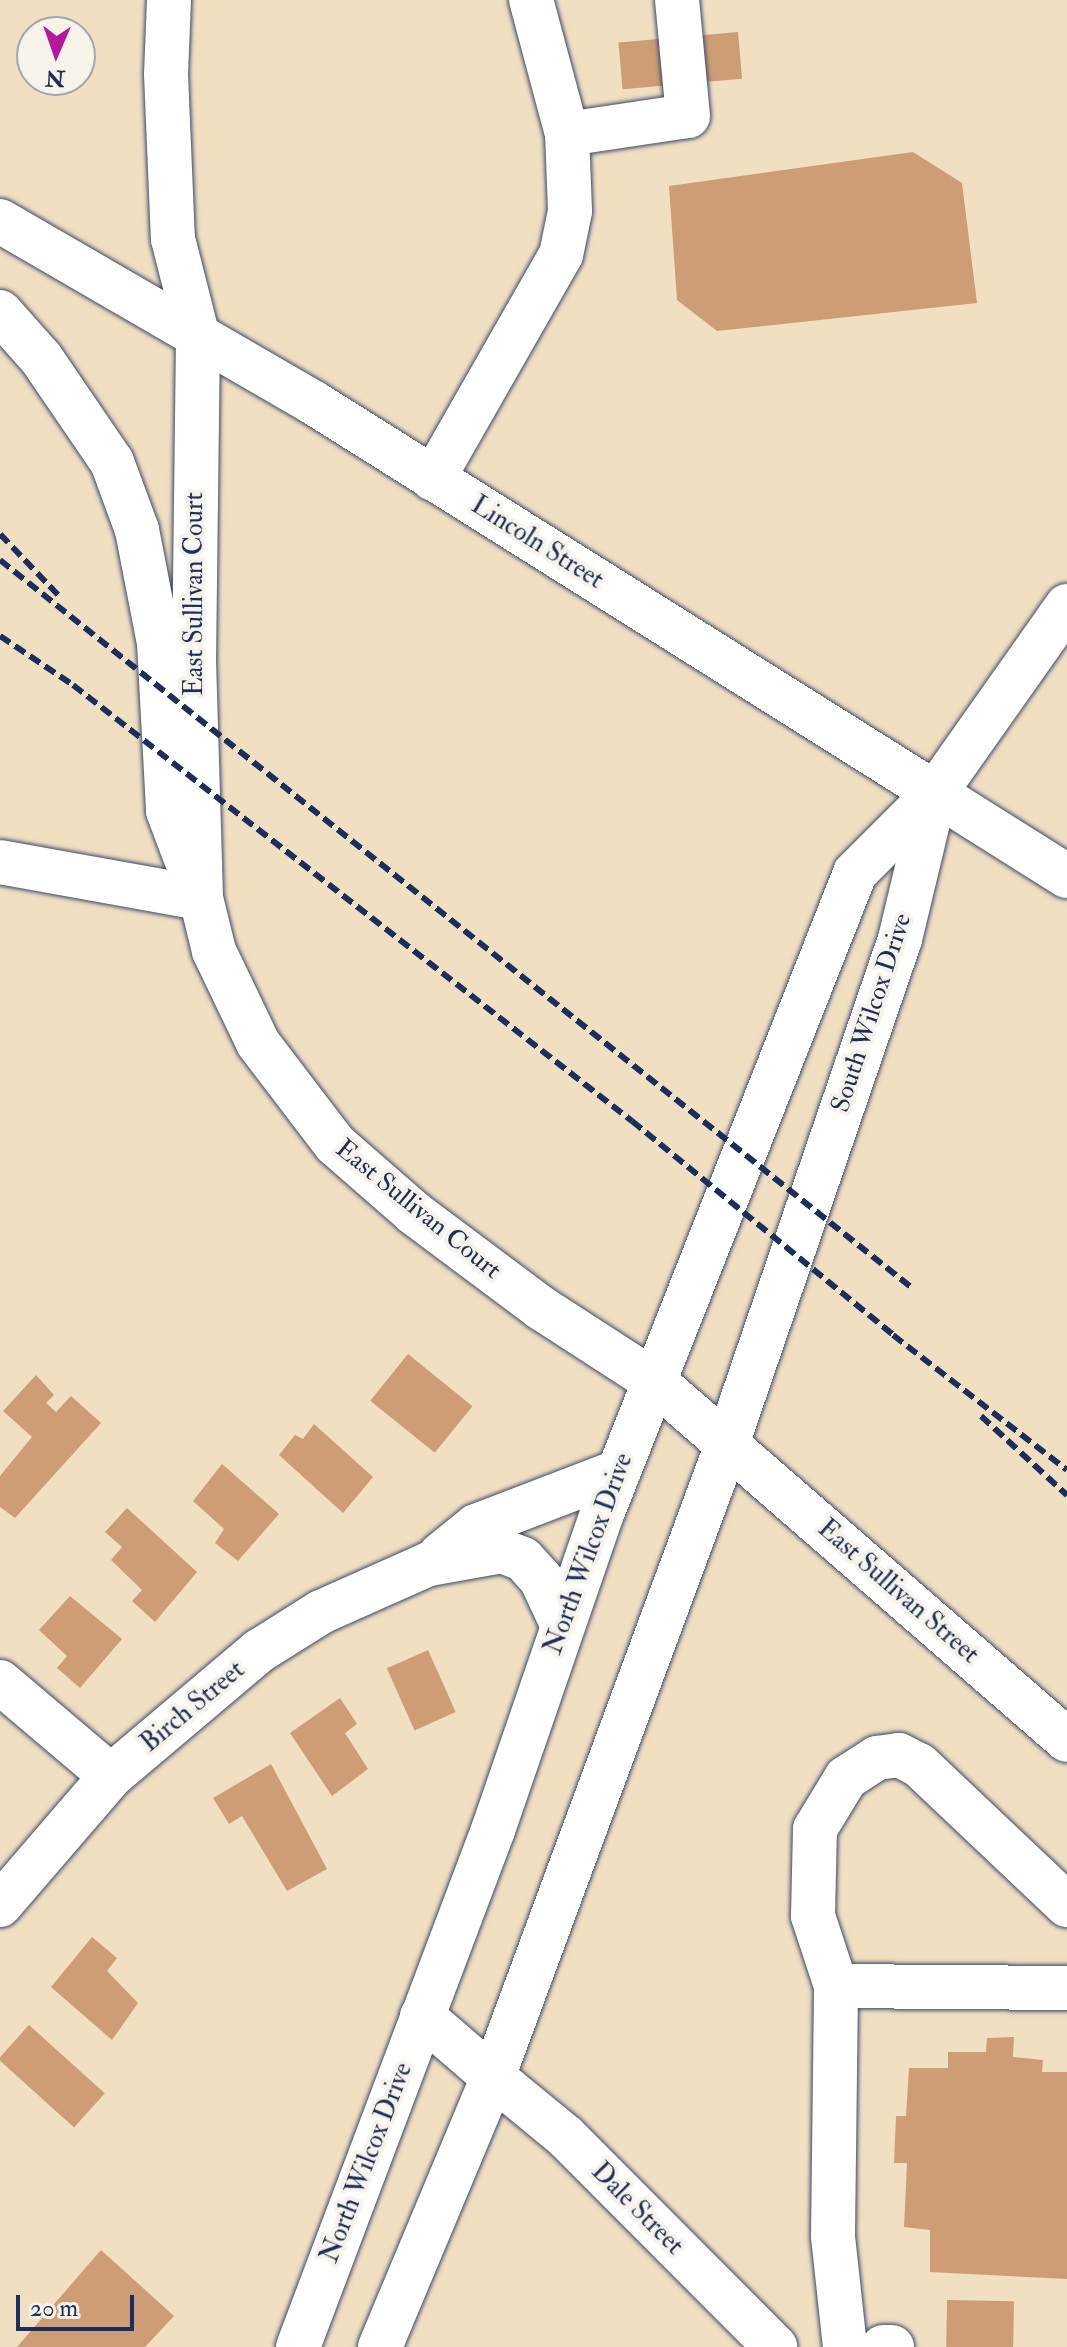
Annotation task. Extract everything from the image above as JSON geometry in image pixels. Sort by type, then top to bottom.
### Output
[{"type":"main road","name":"East Sullivan Court","points":[[169,0],[166,74],[172,218],[198,337],[194,660],[201,898],[214,951],[258,1043],[335,1144],[414,1213],[541,1308],[654,1381],[726,1447]]},
{"type":"main road","points":[[433,479],[561,255],[570,211],[567,134],[531,0]]},
{"type":"main road","points":[[567,134],[688,116],[677,0]]},
{"type":"main road","name":"Lincoln Street","points":[[0,221],[433,479],[1067,876]]},
{"type":"main road","points":[[0,312],[41,358],[112,462],[137,530],[159,643],[168,811],[201,898]]},
{"type":"main road","name":"South Wilcox Drive","points":[[726,1447],[900,939],[935,793],[1067,606]]},
{"type":"main road","name":"North Wilcox Drive","points":[[298,2347],[422,2016],[619,1471],[855,873],[935,793]]},
{"type":"main road","points":[[0,862],[201,898]]},
{"type":"main road","points":[[380,2347],[493,2077],[726,1447]]},
{"type":"main road","name":"East Sullivan Street","points":[[726,1447],[882,1575],[1067,1740]]},
{"type":"main road","name":"Birch Street","points":[[429,1564],[476,1526],[619,1471]]},
{"type":"main road","name":"Birch Street","points":[[0,1905],[111,1776],[259,1651],[321,1612],[429,1564],[482,1552],[502,1551],[523,1559],[553,1596],[562,1624]]},
{"type":"main road","points":[[0,1682],[111,1776]]},
{"type":"main road","points":[[845,2347],[833,2236],[836,1986],[813,1916],[815,1829],[846,1778],[877,1758],[899,1755],[919,1765],[1067,1905]]},
{"type":"main road","points":[[836,1986],[1067,1988]]},
{"type":"main road","name":"Dale Street","points":[[422,2016],[565,2136],[775,2347]]},
{"type":"main road","points":[[883,2347],[892,2347]]},
{"type":"building","points":[[738,32],[742,79],[623,89],[618,42]]},
{"type":"building","points":[[913,152],[962,183],[977,303],[717,331],[677,300],[669,186]]},
{"type":"building","points":[[408,1354],[473,1406],[435,1453],[370,1401]]},
{"type":"building","points":[[36,1375],[54,1395],[46,1403],[56,1412],[71,1396],[101,1423],[15,1518],[0,1507],[0,1476],[32,1437],[3,1411]]},
{"type":"building","points":[[314,1424],[373,1477],[343,1513],[279,1455],[295,1435],[303,1439]]},
{"type":"building","points":[[222,1464],[279,1514],[238,1561],[215,1543],[224,1529],[193,1501]]},
{"type":"building","points":[[127,1508],[197,1572],[155,1622],[132,1601],[142,1590],[111,1560],[122,1547],[105,1532]]},
{"type":"building","points":[[70,1596],[122,1639],[80,1688],[57,1668],[67,1656],[39,1630]]},
{"type":"building","points":[[428,1650],[456,1712],[415,1730],[387,1668]]},
{"type":"building","points":[[340,1698],[357,1724],[345,1733],[368,1769],[332,1796],[290,1733]]},
{"type":"building","points":[[271,1764],[327,1869],[287,1891],[242,1816],[229,1824],[213,1798]]},
{"type":"building","points":[[92,1937],[117,1958],[107,1971],[138,2003],[112,2040],[51,1987]]},
{"type":"building","points":[[29,2025],[105,2093],[74,2127],[0,2061]]},
{"type":"building","points":[[1014,2037],[1013,2057],[1043,2060],[1042,2072],[1067,2072],[1067,2279],[930,2272],[930,2230],[904,2227],[907,2163],[894,2163],[896,2116],[906,2116],[909,2068],[948,2068],[948,2052],[986,2052],[987,2038]]},
{"type":"building","points":[[101,2250],[174,2316],[145,2347],[17,2347]]},
{"type":"building","points":[[947,2300],[1014,2301],[1013,2347],[946,2347]]},
{"type":"railway","points":[[0,534],[59,596]]},
{"type":"railway","points":[[0,560],[911,1287]]},
{"type":"railway","points":[[0,636],[73,685],[632,1121],[893,1335],[1067,1470]]},
{"type":"railway","points":[[981,1416],[1067,1495]]}]
